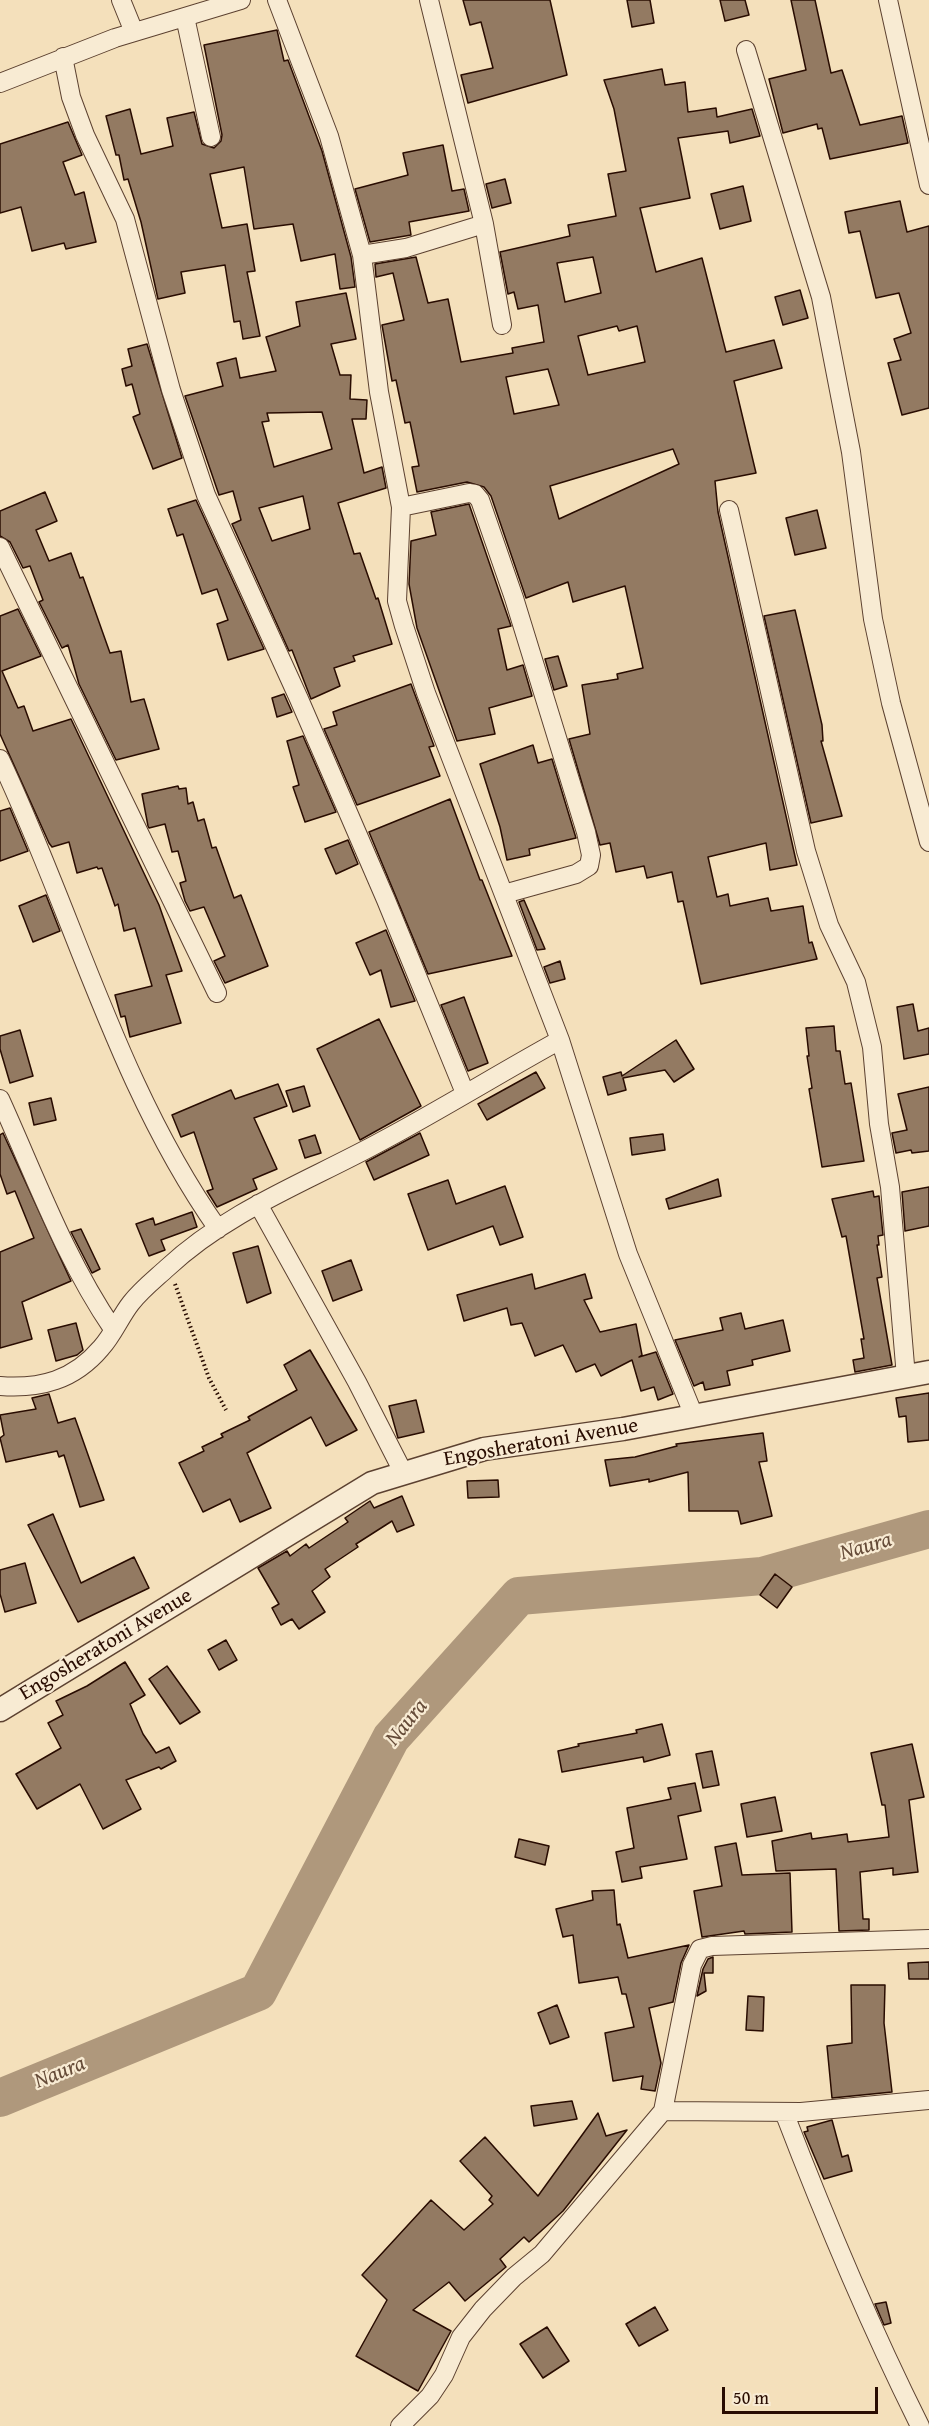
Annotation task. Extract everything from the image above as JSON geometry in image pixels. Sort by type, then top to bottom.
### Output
[{"type":"street","points":[[122,0],[134,32]]},
{"type":"street","points":[[0,83],[63,57],[134,32],[241,0]]},
{"type":"street","points":[[277,0],[329,136],[362,255],[379,392],[401,507],[397,601],[402,618],[426,693],[504,894],[526,959],[560,1040],[628,1254],[694,1416]]},
{"type":"street","points":[[429,0],[484,224],[502,325]]},
{"type":"street","points":[[888,0],[929,185]]},
{"type":"street","points":[[185,17],[211,137]]},
{"type":"street","points":[[746,50],[821,297],[851,452],[873,618],[891,703],[929,842]]},
{"type":"street","points":[[63,57],[71,97],[85,135],[125,219],[165,370],[206,495],[313,731],[427,996],[465,1094]]},
{"type":"street","points":[[362,255],[406,248],[484,224]]},
{"type":"street","points":[[401,507],[469,493],[475,494],[480,500],[514,598],[586,832],[591,855],[588,866],[576,873],[504,894]]},
{"type":"street","points":[[729,510],[790,786],[814,880],[829,926],[856,982],[865,1011],[872,1047],[879,1124],[890,1187],[906,1377]]},
{"type":"street","points":[[0,547],[217,993]]},
{"type":"street","points":[[0,759],[23,808],[97,996],[169,1154],[218,1229]]},
{"type":"street","points":[[0,1386],[30,1387],[52,1384],[68,1377],[102,1347],[133,1300],[169,1266],[218,1229],[258,1204],[381,1142],[560,1040]]},
{"type":"street","points":[[0,1100],[85,1284],[113,1329]]},
{"type":"street","points":[[258,1204],[357,1382],[403,1472]]},
{"type":"street","name":"Engosheratoni Avenue","points":[[0,1710],[300,1524],[372,1483],[484,1449],[623,1429],[929,1372]]},
{"type":"street","points":[[404,2425],[430,2396],[444,2375],[461,2337],[483,2309],[514,2277],[542,2254],[663,2111],[692,1965],[700,1949],[712,1946],[929,1940]]},
{"type":"street","points":[[663,2111],[784,2112],[929,2100]]},
{"type":"street","points":[[784,2112],[822,2211],[876,2338],[920,2426]]},
{"type":"path","points":[[169,1266],[209,1378],[226,1410]]},
{"type":"building","points":[[463,0],[550,0],[567,75],[468,103],[461,75],[493,68],[481,22],[470,25]]},
{"type":"building","points":[[627,0],[650,0],[654,23],[632,27]]},
{"type":"building","points":[[720,0],[745,0],[749,15],[725,21]]},
{"type":"building","points":[[791,0],[815,0],[831,73],[842,70],[860,125],[902,116],[908,143],[830,159],[822,128],[818,129],[817,124],[783,133],[769,79],[806,70]]},
{"type":"building","points":[[277,30],[284,61],[288,60],[322,151],[351,257],[355,287],[340,289],[335,254],[301,261],[293,224],[254,229],[244,167],[210,174],[222,228],[247,224],[255,271],[247,272],[260,336],[243,339],[240,321],[234,322],[225,265],[181,272],[185,293],[158,299],[141,222],[128,179],[124,180],[119,155],[116,155],[106,116],[130,109],[141,154],[173,146],[167,118],[194,112],[202,144],[214,148],[221,141],[222,135],[204,45]]},
{"type":"building","points":[[662,69],[665,85],[685,82],[688,112],[716,108],[717,117],[752,109],[760,136],[730,143],[728,131],[678,138],[690,198],[640,208],[656,272],[702,258],[726,352],[774,340],[782,368],[734,381],[756,473],[715,481],[718,512],[797,865],[770,870],[766,843],[708,857],[717,897],[728,894],[730,906],[768,898],[771,911],[803,906],[809,943],[812,942],[817,959],[701,984],[683,901],[678,902],[672,872],[647,878],[644,866],[616,872],[610,843],[600,845],[569,739],[590,734],[582,685],[618,679],[617,674],[643,668],[625,586],[573,602],[568,582],[526,598],[491,496],[484,487],[467,482],[417,492],[412,467],[419,466],[410,422],[405,423],[396,380],[392,381],[382,325],[404,320],[393,273],[376,277],[375,264],[416,257],[428,303],[448,299],[461,362],[513,353],[512,348],[544,342],[538,305],[518,309],[514,292],[508,294],[500,252],[570,236],[568,225],[616,216],[608,174],[626,171],[614,109],[604,80]],"holes":[[[593,257],[601,293],[565,302],[557,263]],[[617,326],[619,331],[637,326],[645,362],[588,375],[578,336]],[[548,369],[559,405],[514,414],[506,377]],[[673,449],[679,464],[559,519],[550,486]]]},
{"type":"building","points":[[68,122],[82,155],[63,162],[75,195],[84,192],[96,242],[66,249],[64,243],[32,251],[21,207],[0,213],[0,144]]},
{"type":"building","points":[[443,145],[452,191],[464,189],[469,211],[409,222],[411,235],[370,242],[355,189],[408,175],[403,153]]},
{"type":"building","points":[[505,179],[511,203],[492,208],[486,184]]},
{"type":"building","points":[[743,186],[751,221],[720,229],[711,194]]},
{"type":"building","points":[[900,201],[907,232],[929,226],[929,408],[902,415],[888,363],[901,360],[894,339],[911,333],[899,293],[876,298],[860,231],[849,233],[845,212]]},
{"type":"building","points":[[800,290],[808,318],[783,325],[775,297]]},
{"type":"building","points":[[346,293],[356,339],[331,344],[340,375],[351,375],[350,399],[367,400],[366,419],[352,419],[364,473],[382,467],[386,488],[338,503],[354,554],[360,553],[376,599],[378,598],[392,644],[353,656],[355,661],[334,668],[340,686],[311,699],[292,650],[289,651],[232,524],[241,520],[233,491],[219,495],[185,396],[223,386],[217,363],[236,358],[240,378],[276,371],[266,337],[300,326],[296,302]],"holes":[[[322,412],[332,449],[274,467],[262,422],[269,421],[267,413]],[[303,496],[310,529],[272,541],[259,508]]]},
{"type":"building","points":[[147,344],[182,458],[153,469],[133,417],[140,414],[132,384],[126,386],[122,369],[132,366],[128,349]]},
{"type":"building","points":[[45,492],[57,521],[36,530],[49,561],[71,553],[80,578],[83,577],[110,653],[121,651],[131,702],[144,699],[159,749],[116,760],[79,684],[68,645],[62,648],[39,602],[43,600],[30,566],[23,568],[10,542],[0,536],[0,511]]},
{"type":"building","points":[[196,500],[264,649],[228,660],[217,624],[228,620],[217,589],[202,594],[183,534],[177,536],[168,509]]},
{"type":"building","points":[[469,504],[511,626],[498,629],[507,670],[523,665],[532,696],[489,708],[495,734],[457,741],[417,628],[409,584],[411,541],[436,535],[431,512]]},
{"type":"building","points":[[817,510],[826,548],[795,555],[786,518]]},
{"type":"building","points":[[18,609],[41,656],[2,671],[18,708],[24,706],[33,731],[71,719],[159,905],[182,971],[166,975],[181,1023],[130,1037],[125,1016],[121,1017],[115,995],[152,986],[135,928],[124,931],[118,904],[115,906],[102,868],[97,867],[77,873],[69,842],[52,847],[49,843],[0,734],[0,616]]},
{"type":"building","points":[[795,610],[822,725],[823,741],[821,741],[842,816],[811,823],[764,616]]},
{"type":"building","points":[[558,656],[567,686],[554,690],[545,659]]},
{"type":"building","points":[[411,684],[434,746],[429,747],[440,776],[357,805],[324,729],[337,725],[333,712]]},
{"type":"building","points":[[284,694],[292,712],[277,717],[272,698]]},
{"type":"building","points":[[303,736],[336,812],[305,822],[293,787],[299,785],[287,741]]},
{"type":"building","points":[[533,745],[538,763],[552,759],[576,838],[529,849],[530,855],[507,860],[500,827],[480,764]]},
{"type":"building","points":[[178,786],[179,789],[186,788],[188,804],[193,802],[198,821],[204,819],[212,848],[216,847],[234,898],[241,895],[268,966],[225,983],[214,961],[225,956],[204,907],[190,911],[185,901],[180,883],[186,881],[178,851],[172,852],[165,824],[149,828],[148,826],[142,794]]},
{"type":"building","points":[[450,799],[480,880],[482,880],[512,956],[428,974],[369,832]]},
{"type":"building","points":[[10,808],[28,851],[0,861],[0,811]]},
{"type":"building","points":[[348,840],[358,864],[336,874],[325,849]]},
{"type":"building","points":[[46,895],[60,931],[33,942],[19,906]]},
{"type":"building","points":[[524,900],[545,949],[537,950],[519,902]]},
{"type":"building","points":[[386,930],[415,1001],[391,1007],[381,970],[370,975],[356,943]]},
{"type":"building","points":[[560,961],[565,979],[550,983],[544,967]]},
{"type":"building","points":[[464,997],[488,1063],[468,1071],[441,1005]]},
{"type":"building","points":[[913,1004],[918,1031],[929,1028],[929,1054],[904,1059],[897,1007]]},
{"type":"building","points":[[379,1019],[421,1106],[360,1140],[317,1049]]},
{"type":"building","points":[[834,1026],[836,1051],[840,1051],[845,1084],[851,1083],[864,1161],[822,1167],[809,1089],[812,1088],[806,1028]]},
{"type":"building","points":[[20,1030],[33,1076],[10,1083],[0,1049],[0,1036]]},
{"type":"building","points":[[676,1040],[694,1069],[674,1082],[665,1070],[623,1078],[626,1090],[608,1095],[603,1077],[621,1072],[622,1076]]},
{"type":"building","points":[[536,1072],[545,1088],[487,1120],[478,1104]]},
{"type":"building","points":[[278,1084],[287,1106],[254,1118],[277,1169],[253,1179],[257,1189],[217,1207],[207,1191],[213,1189],[194,1132],[181,1137],[172,1115],[231,1090],[235,1099]]},
{"type":"building","points":[[304,1086],[310,1106],[293,1112],[286,1091]]},
{"type":"building","points":[[929,1087],[929,1151],[912,1153],[911,1150],[896,1153],[892,1133],[907,1130],[898,1094]]},
{"type":"building","points":[[51,1098],[56,1120],[34,1125],[29,1103]]},
{"type":"building","points":[[3,1133],[71,1281],[22,1302],[32,1339],[0,1348],[0,1252],[34,1238],[15,1191],[7,1194],[0,1174],[0,1135]]},
{"type":"building","points":[[420,1133],[429,1155],[374,1180],[366,1162]]},
{"type":"building","points":[[663,1134],[665,1150],[632,1155],[630,1138]]},
{"type":"building","points":[[315,1135],[321,1153],[305,1158],[299,1140]]},
{"type":"building","points":[[718,1179],[721,1196],[669,1209],[666,1199]]},
{"type":"building","points":[[448,1180],[456,1204],[505,1186],[523,1237],[500,1245],[493,1226],[428,1250],[408,1194]]},
{"type":"building","points":[[929,1187],[929,1226],[905,1231],[902,1192]]},
{"type":"building","points":[[873,1191],[874,1197],[879,1196],[883,1235],[878,1236],[879,1245],[877,1245],[882,1277],[877,1278],[892,1365],[855,1372],[853,1360],[864,1358],[861,1339],[864,1339],[846,1236],[842,1237],[832,1199]]},
{"type":"building","points":[[192,1212],[197,1227],[161,1240],[165,1250],[149,1256],[136,1224],[153,1218],[155,1225]]},
{"type":"building","points":[[81,1229],[100,1269],[92,1273],[71,1232]]},
{"type":"building","points":[[258,1246],[271,1293],[247,1303],[233,1253]]},
{"type":"building","points":[[351,1260],[362,1290],[333,1301],[322,1271]]},
{"type":"building","points":[[532,1274],[535,1289],[585,1274],[592,1298],[584,1300],[600,1332],[636,1324],[642,1355],[639,1357],[656,1352],[673,1394],[658,1400],[654,1387],[641,1391],[632,1360],[601,1376],[595,1364],[576,1372],[563,1345],[535,1356],[522,1323],[511,1325],[507,1308],[464,1321],[457,1295]]},
{"type":"building","points":[[741,1313],[745,1329],[783,1320],[790,1351],[752,1360],[753,1365],[727,1371],[730,1385],[705,1390],[703,1382],[694,1386],[675,1340],[723,1330],[720,1318]]},
{"type":"building","points":[[76,1323],[83,1350],[77,1355],[56,1361],[48,1330]]},
{"type":"building","points":[[310,1350],[357,1430],[326,1446],[311,1417],[247,1453],[271,1508],[240,1522],[230,1499],[203,1512],[179,1463],[204,1451],[202,1447],[223,1437],[221,1434],[250,1420],[248,1417],[297,1390],[284,1365]]},
{"type":"building","points":[[929,1393],[929,1440],[908,1442],[906,1416],[899,1417],[896,1398]]},
{"type":"building","points":[[49,1394],[58,1423],[75,1418],[104,1500],[80,1507],[64,1455],[59,1457],[57,1451],[6,1462],[0,1438],[4,1435],[0,1415],[36,1409],[32,1398]]},
{"type":"building","points":[[416,1400],[424,1432],[398,1438],[389,1406]]},
{"type":"building","points":[[763,1433],[767,1461],[759,1462],[772,1516],[741,1524],[738,1511],[689,1511],[688,1472],[649,1482],[649,1479],[610,1486],[605,1460],[635,1457],[677,1446],[676,1444]]},
{"type":"building","points":[[498,1480],[499,1497],[468,1498],[467,1481]]},
{"type":"building","points":[[402,1496],[414,1525],[397,1532],[392,1521],[356,1544],[358,1547],[325,1569],[330,1577],[312,1591],[325,1612],[299,1629],[292,1619],[281,1625],[272,1608],[279,1604],[258,1568],[287,1551],[290,1556],[306,1544],[309,1548],[348,1522],[345,1518],[370,1501],[374,1508]]},
{"type":"building","points":[[53,1514],[81,1583],[134,1557],[149,1588],[78,1622],[28,1525]]},
{"type":"building","points":[[25,1563],[36,1603],[5,1612],[0,1594],[0,1570]]},
{"type":"building","points":[[775,1574],[792,1587],[777,1608],[760,1595]]},
{"type":"building","points":[[226,1640],[237,1660],[219,1670],[208,1650]]},
{"type":"building","points":[[125,1662],[145,1695],[130,1704],[143,1734],[156,1753],[169,1747],[176,1761],[161,1769],[159,1767],[126,1780],[141,1809],[103,1829],[80,1784],[37,1809],[16,1774],[61,1748],[48,1723],[63,1715],[56,1701],[87,1686]]},
{"type":"building","points":[[167,1666],[200,1712],[180,1724],[149,1679]]},
{"type":"building","points":[[662,1724],[670,1755],[644,1762],[643,1757],[562,1772],[558,1751],[579,1746],[578,1744],[637,1733],[636,1730]]},
{"type":"building","points":[[912,1744],[924,1797],[909,1800],[918,1872],[893,1875],[893,1868],[860,1872],[863,1919],[869,1919],[869,1930],[839,1931],[836,1869],[776,1871],[772,1841],[811,1833],[812,1839],[847,1834],[848,1842],[889,1837],[885,1805],[882,1805],[871,1753]]},
{"type":"building","points":[[712,1751],[719,1785],[703,1788],[696,1754]]},
{"type":"building","points":[[695,1783],[701,1811],[678,1816],[687,1859],[640,1867],[642,1878],[622,1882],[616,1852],[634,1848],[627,1808],[671,1799],[668,1788]]},
{"type":"building","points":[[775,1797],[782,1831],[747,1837],[741,1804]]},
{"type":"building","points":[[519,1839],[549,1846],[545,1865],[515,1857]]},
{"type":"building","points":[[736,1843],[742,1875],[790,1873],[792,1932],[745,1934],[744,1931],[702,1937],[694,1891],[722,1886],[715,1847]]},
{"type":"building","points":[[614,1890],[617,1925],[620,1924],[628,1958],[689,1945],[681,1963],[673,2002],[649,2008],[661,2063],[655,2091],[641,2089],[643,2076],[613,2081],[605,2033],[634,2027],[626,1994],[622,1994],[618,1977],[579,1983],[573,1935],[563,1937],[556,1909],[593,1900],[592,1891]]},
{"type":"building","points":[[713,1957],[713,1973],[704,1973],[706,1991],[697,1996],[703,1969],[708,1959]]},
{"type":"building","points":[[929,1962],[929,1979],[909,1979],[908,1963]]},
{"type":"building","points":[[851,1985],[885,1985],[884,2023],[892,2092],[832,2098],[827,2046],[852,2043]]},
{"type":"building","points":[[748,1996],[764,1997],[763,2031],[746,2030]]},
{"type":"building","points":[[557,2005],[569,2037],[550,2044],[538,2013]]},
{"type":"building","points":[[572,2101],[577,2119],[534,2126],[531,2106]]},
{"type":"building","points":[[598,2113],[606,2136],[627,2130],[563,2211],[529,2242],[524,2237],[500,2259],[506,2267],[465,2301],[449,2282],[413,2310],[451,2331],[418,2391],[356,2356],[387,2300],[362,2275],[431,2200],[464,2230],[493,2204],[489,2200],[492,2196],[460,2161],[485,2137],[538,2196]]},
{"type":"building","points":[[832,2120],[842,2157],[848,2155],[852,2171],[824,2179],[804,2132],[808,2131],[807,2127]]},
{"type":"building","points":[[886,2302],[891,2323],[884,2325],[875,2304]]},
{"type":"building","points":[[655,2307],[668,2330],[639,2346],[626,2324]]},
{"type":"building","points":[[547,2327],[569,2361],[543,2378],[520,2344]]},
{"type":"waterway","name":"Naura","points":[[0,2098],[258,1992],[391,1738],[519,1596],[762,1576],[929,1529]]}]
